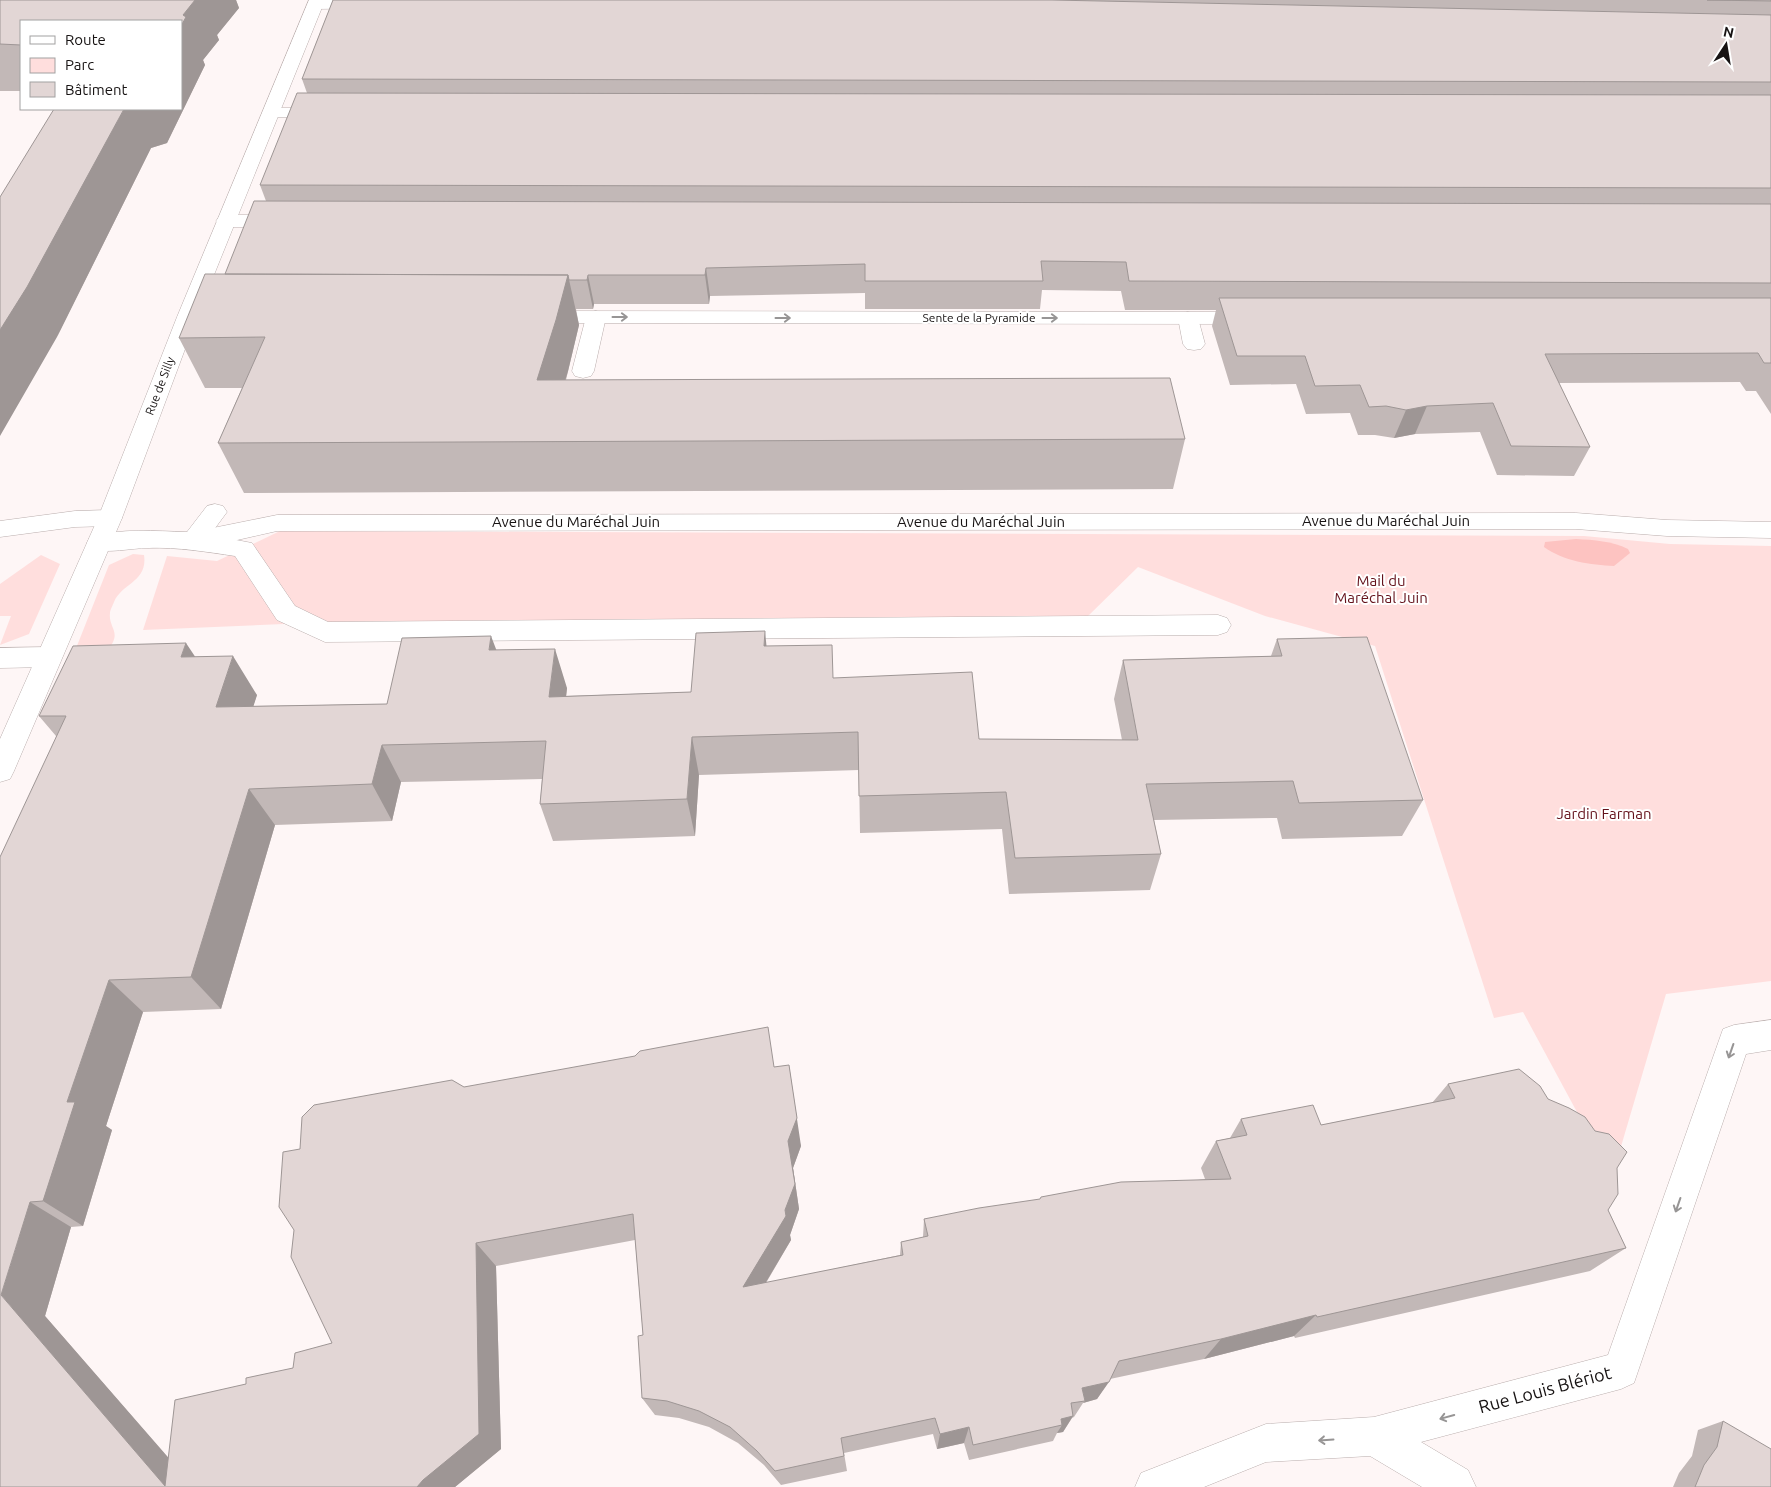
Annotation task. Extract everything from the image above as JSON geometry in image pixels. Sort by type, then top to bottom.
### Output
[{"type":"street","points":[[316,2],[388,6]]},
{"type":"street","name":"Rue de Silly","points":[[0,771],[196,317],[226,221],[316,2]]},
{"type":"street","points":[[271,113],[342,113]]},
{"type":"street","points":[[226,221],[305,221]]},
{"type":"street","name":"Sente de la Pyramide","points":[[519,317],[1265,318]]},
{"type":"street","points":[[583,371],[596,317]]},
{"type":"street","points":[[1188,318],[1194,344]]},
{"type":"street","points":[[193,541],[215,512]]},
{"type":"street","points":[[0,529],[75,519],[110,518]]},
{"type":"street","name":"Avenue du Maréchal Juin","points":[[193,541],[278,523],[1576,521],[1667,528],[1771,530]]},
{"type":"street","name":"Avenue du Maréchal Juin","points":[[99,544],[150,539],[193,541],[243,549],[286,613],[325,632],[1218,625]]},
{"type":"street","points":[[0,658],[49,657]]},
{"type":"street","name":"Rue Louis Blériot","points":[[1154,1487],[1266,1444],[1374,1436],[1621,1370],[1734,1040],[1771,1035]]},
{"type":"street","points":[[1374,1436],[1456,1487]]},
{"type":"green space","points":[[280,531],[1584,536],[1670,544],[1771,546],[1771,981],[1666,994],[1612,1177],[1523,1012],[1494,1018],[1375,646],[1265,616],[1138,567],[1086,618],[307,623],[143,630],[167,556],[217,561]]},
{"type":"green space","points":[[133,554],[144,555],[144,564],[138,577],[123,590],[111,609],[110,618],[115,635],[114,640],[103,655],[67,671],[109,565]]},
{"type":"green space","points":[[41,555],[60,564],[29,634],[0,645],[11,616],[0,616],[0,584]]},
{"type":"shaded area","points":[[1576,539],[1616,544],[1628,549],[1630,553],[1614,566],[1568,559],[1544,547],[1545,542]]},
{"type":"building","points":[[0,0],[195,0],[183,15],[186,17],[182,24],[182,20],[20,20],[20,45],[0,44]]},
{"type":"building","points":[[333,0],[1052,0],[1771,15],[1771,82],[302,79]]},
{"type":"building","points":[[1707,0],[1771,0],[1771,1]]},
{"type":"building","points":[[297,93],[1771,95],[1771,188],[260,185]]},
{"type":"building","points":[[53,110],[123,110],[27,287],[0,330],[0,197]]},
{"type":"building","points":[[254,201],[1771,204],[1771,283],[1129,281],[1126,262],[1041,261],[1043,281],[865,281],[865,264],[706,268],[705,275],[588,275],[587,280],[569,280],[568,275],[225,274]]},
{"type":"building","points":[[205,274],[568,275],[537,380],[1170,378],[1185,439],[218,443],[265,337],[179,338]]},
{"type":"building","points":[[1219,298],[1771,298],[1771,363],[1764,363],[1758,353],[1545,354],[1590,447],[1511,446],[1493,403],[1427,406],[1406,410],[1386,406],[1369,407],[1360,385],[1315,386],[1305,356],[1237,356]]},
{"type":"building","points":[[765,631],[764,646],[832,645],[833,678],[972,672],[979,739],[1138,740],[1123,660],[1282,656],[1277,639],[1367,637],[1423,800],[1299,803],[1293,781],[1146,784],[1161,854],[1015,858],[1006,792],[859,796],[858,732],[692,737],[687,799],[540,804],[546,741],[382,745],[372,784],[249,789],[191,977],[109,980],[67,1102],[75,1102],[43,1201],[30,1202],[1,1295],[165,1486],[175,1400],[246,1384],[246,1378],[293,1368],[295,1353],[332,1343],[291,1257],[294,1230],[279,1207],[283,1152],[300,1149],[302,1117],[314,1105],[452,1080],[464,1087],[635,1056],[640,1051],[768,1027],[774,1067],[789,1065],[797,1118],[788,1141],[795,1184],[785,1210],[786,1216],[743,1287],[903,1255],[901,1242],[928,1236],[924,1219],[1040,1199],[1041,1197],[1121,1182],[1231,1179],[1216,1141],[1247,1135],[1241,1119],[1313,1105],[1321,1125],[1455,1098],[1448,1084],[1519,1069],[1540,1086],[1548,1099],[1585,1117],[1595,1131],[1609,1134],[1627,1152],[1617,1168],[1618,1194],[1608,1210],[1626,1248],[1317,1317],[1316,1315],[1221,1339],[1119,1361],[1109,1382],[1082,1388],[1085,1401],[1071,1403],[1073,1416],[1061,1419],[1062,1425],[973,1445],[969,1427],[940,1434],[935,1418],[841,1438],[844,1456],[775,1471],[757,1451],[730,1427],[699,1411],[667,1401],[642,1398],[638,1336],[643,1335],[633,1214],[476,1243],[479,1434],[417,1487],[0,1487],[0,857],[66,716],[39,716],[73,646],[186,643],[181,657],[233,656],[216,707],[387,704],[402,638],[491,636],[489,650],[555,649],[549,697],[691,692],[696,633]]},
{"type":"building","points":[[1723,1421],[1771,1449],[1771,1487],[1695,1487],[1704,1465],[1717,1447]]},
{"type":"park label","name":"Mail du Maréchal Juin","points":[[1381,590]]},
{"type":"park label","name":"Jardin Farman","points":[[1604,814]]}]
